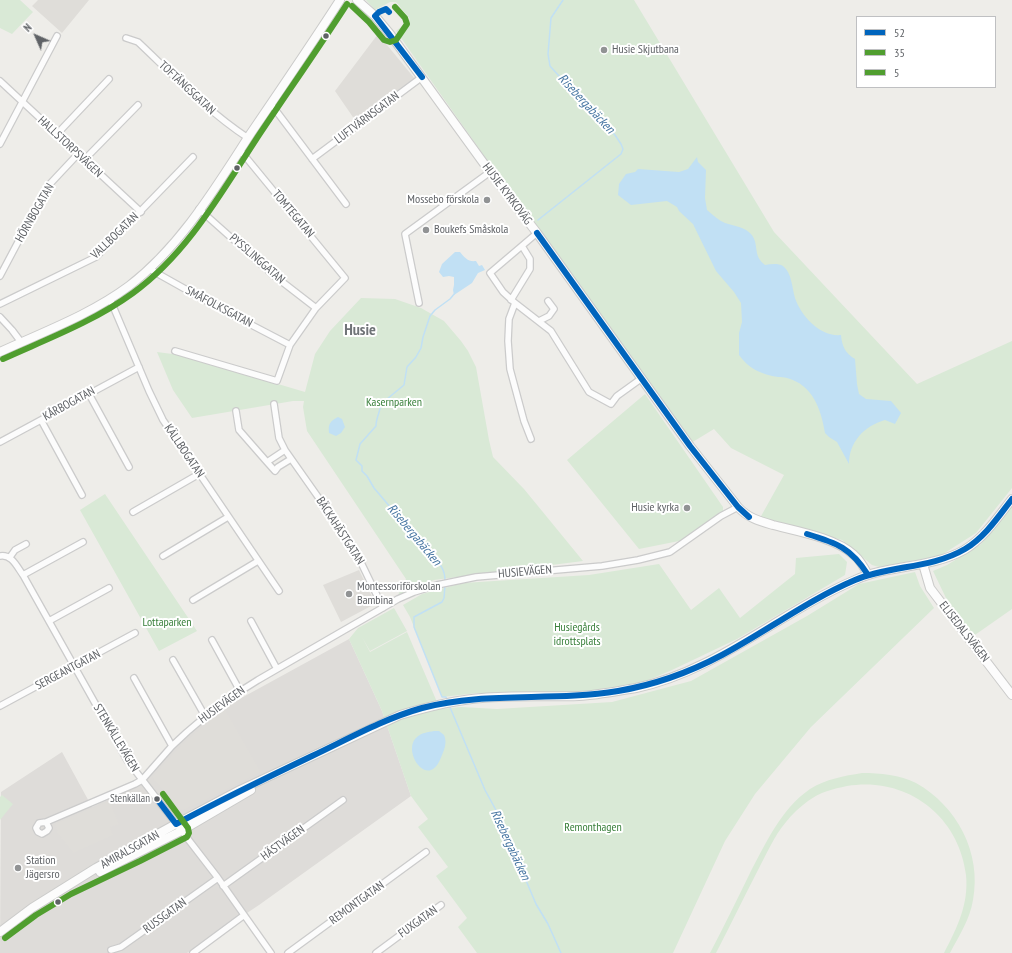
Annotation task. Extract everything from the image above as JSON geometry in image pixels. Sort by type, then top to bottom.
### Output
[{"type":"street","points":[[0,352],[110,299],[150,268],[175,241],[199,209],[340,0]]},
{"type":"street","name":"HUSIE KYRKOVÄG","points":[[357,0],[384,26],[422,77],[441,106],[537,233],[690,446],[738,507]]},
{"type":"street","points":[[0,144],[56,36]]},
{"type":"street","name":"TOFTÄNGSGATAN","points":[[126,38],[138,42],[208,108],[248,138]]},
{"type":"street","name":"LUFTVÄRNSGATAN","points":[[312,159],[422,77]]},
{"type":"street","points":[[57,134],[109,79]]},
{"type":"street","name":"HALLSTORPSVÄGEN","points":[[0,81],[141,212]]},
{"type":"street","points":[[271,104],[346,204]]},
{"type":"street","points":[[84,160],[138,105]]},
{"type":"street","name":"TOMTEGATAN","points":[[240,150],[345,278],[316,308]]},
{"type":"street","name":"HÖRNBOGATAN","points":[[0,276],[48,186],[78,154]]},
{"type":"street","name":"VALLBOGATAN","points":[[0,304],[96,257],[194,157]]},
{"type":"street","points":[[419,303],[405,234],[490,172]]},
{"type":"street","name":"PYSSLINGGATAN","points":[[199,209],[272,274],[316,308]]},
{"type":"street","points":[[537,233],[490,273],[503,292],[513,302],[551,331],[590,392],[611,404],[617,396],[642,378]]},
{"type":"street","points":[[522,246],[530,259],[530,269],[513,302],[509,319],[508,341],[510,369],[524,421],[531,439]]},
{"type":"street","name":"SMÅFOLKSGATAN","points":[[150,268],[219,308],[290,345]]},
{"type":"street","name":"KÄLLBOGATAN","points":[[110,299],[163,420],[279,591]]},
{"type":"street","points":[[539,321],[549,316],[554,309],[548,301]]},
{"type":"street","points":[[175,351],[277,381],[290,345],[316,308]]},
{"type":"street","points":[[0,317],[21,342]]},
{"type":"street","name":"KÅRBOGATAN","points":[[0,442],[139,367]]},
{"type":"street","points":[[89,394],[129,467]]},
{"type":"street","name":"BÄCKAHÄSTGATAN","points":[[274,404],[279,438],[285,450],[354,548],[383,608]]},
{"type":"street","points":[[236,411],[239,430],[275,471],[278,467],[291,459]]},
{"type":"street","points":[[41,420],[82,495]]},
{"type":"street","points":[[267,462],[285,450]]},
{"type":"street","points":[[133,512],[199,474]]},
{"type":"street","points":[[738,507],[743,513],[756,520],[831,541],[843,547],[850,551],[859,561],[868,575],[899,567],[923,564],[954,555],[972,544],[988,529],[1012,499]]},
{"type":"street","name":"HUSIEVÄGEN","points":[[46,822],[142,780],[172,746],[220,704],[277,669],[408,594],[453,581],[476,577],[571,568],[588,568],[638,560],[670,552],[722,516],[738,507]]},
{"type":"street","points":[[163,556],[228,517]]},
{"type":"street","points":[[23,575],[83,542]]},
{"type":"street","points":[[0,556],[10,557],[15,550],[26,544]]},
{"type":"street","name":"STENKÄLLEVÄGEN","points":[[10,557],[23,575],[124,754],[142,780],[218,878],[244,916]]},
{"type":"street","points":[[193,600],[258,561]]},
{"type":"street","name":"ELISEDALSVÄGEN","points":[[923,564],[930,588],[1012,695]]},
{"type":"street","name":"AMIRALSGATAN","points":[[0,932],[32,908],[96,868],[243,795],[280,771],[400,715],[454,701],[482,698],[582,696],[616,692],[680,675],[722,655],[823,596],[868,575]]},
{"type":"street","points":[[49,621],[109,588]]},
{"type":"street","points":[[251,621],[277,669]]},
{"type":"street","name":"SERGEANTGATAN","points":[[0,706],[135,633]]},
{"type":"street","points":[[212,640],[240,691]]},
{"type":"street","points":[[173,660],[205,716]]},
{"type":"street","points":[[134,678],[172,746]]},
{"type":"street","name":"HÄSTVÄGEN","points":[[223,886],[343,800]]},
{"type":"street","name":"REMONTGATAN","points":[[288,953],[426,852]]},
{"type":"street","name":"RUSSGATAN","points":[[111,950],[121,947],[218,878]]},
{"type":"street","name":"FUXGATAN","points":[[376,953],[441,905]]},
{"type":"street","points":[[193,953],[244,916],[271,953]]},
{"type":"shaded area","points":[[38,0],[89,0],[62,33],[32,6]]},
{"type":"shaded area","points":[[378,34],[415,79],[357,123],[335,91]]},
{"type":"shaded area","name":"Montessoriförskolan Bambina","points":[[359,570],[375,603],[341,622],[323,585]]},
{"type":"shaded area","points":[[349,639],[382,711],[411,796],[259,905],[187,953],[0,953],[1,792],[62,752],[92,807],[134,788],[150,774],[179,743],[214,713]]},
{"type":"shaded area","points":[[225,709],[261,772],[183,810],[178,808],[152,777],[182,744]]},
{"type":"shaded area","points":[[110,801],[119,824],[110,827],[113,835],[73,853],[58,834],[55,824]]},
{"type":"green space","points":[[0,0],[20,0],[33,12],[12,34],[0,28]]},
{"type":"green space","points":[[366,0],[634,0],[774,232],[917,384],[1012,341],[1012,488],[976,533],[940,556],[879,567],[872,565],[842,540],[760,518],[784,475],[731,448],[714,429],[691,443],[631,364],[396,31],[410,19],[396,2],[390,2],[375,10]]},
{"type":"green space","name":"Kasernparken","points":[[361,298],[395,299],[421,308],[444,321],[461,341],[476,367],[493,457],[524,489],[583,561],[434,580],[398,595],[406,579],[307,431],[303,407],[304,401],[293,401],[192,418],[173,390],[157,352],[180,355],[305,392],[315,354],[330,331]]},
{"type":"green space","points":[[645,394],[723,507],[723,511],[684,540],[639,549],[567,460]]},
{"type":"green space","name":"Lottaparken","points":[[105,494],[197,631],[159,651],[80,510]]},
{"type":"green space","points":[[1012,506],[1012,609],[972,637],[946,598],[933,571],[947,565],[980,545]]},
{"type":"green space","name":"Husiegårds idrottsplats","points":[[839,554],[847,562],[845,575],[737,639],[639,684],[581,694],[478,693],[442,697],[410,617],[403,605],[422,594],[463,583],[589,575],[659,564],[691,610],[719,588],[740,618],[795,574],[796,558]]},
{"type":"green space","name":"Remonthagen","points":[[915,572],[920,586],[934,608],[811,727],[755,794],[725,841],[673,953],[477,953],[458,927],[467,918],[436,876],[448,867],[418,827],[428,819],[411,796],[382,711],[349,639],[358,628],[394,608],[407,631],[370,651],[362,637],[370,652],[407,632],[440,709],[461,707],[497,709],[612,702],[691,681],[807,616],[859,584]]},
{"type":"green space","points":[[862,773],[890,775],[916,783],[931,793],[943,804],[963,832],[970,848],[974,865],[975,882],[972,907],[967,921],[950,953],[944,953],[961,916],[966,896],[966,875],[961,854],[953,835],[941,818],[926,805],[909,794],[890,787],[869,785],[847,786],[822,793],[808,801],[791,816],[770,846],[716,953],[710,953],[750,873],[782,816],[810,789],[835,778]]},
{"type":"green space","points":[[2,795],[13,804],[0,820],[0,797]]},
{"type":"water","points":[[697,157],[698,162],[706,170],[705,198],[707,210],[722,222],[743,228],[749,232],[754,238],[757,254],[765,265],[779,264],[786,269],[790,277],[798,305],[812,324],[826,333],[841,335],[842,343],[845,349],[855,359],[859,394],[866,399],[891,401],[901,413],[895,424],[885,420],[864,431],[855,442],[849,464],[837,442],[825,433],[818,407],[809,392],[803,386],[796,381],[786,378],[766,375],[751,367],[739,355],[739,333],[742,322],[741,303],[734,292],[716,271],[693,224],[679,211],[677,207],[667,201],[631,205],[618,195],[619,184],[626,174],[635,172],[638,169],[679,172],[688,169]]},
{"type":"water","points":[[455,252],[460,252],[465,258],[476,261],[479,266],[482,265],[485,270],[478,273],[472,283],[454,295],[454,277],[443,277],[439,272],[442,264]]},
{"type":"water","points":[[338,417],[342,419],[345,427],[341,433],[336,436],[329,433],[329,425],[331,421]]},
{"type":"water","points":[[434,731],[439,731],[444,735],[444,750],[437,766],[431,770],[426,770],[418,765],[415,760],[412,748],[413,742],[417,737]]},
{"type":"waterway","name":"Risebergabäcken","points":[[538,220],[621,154],[623,149],[615,135],[550,66],[548,54],[551,18],[563,0]]},
{"type":"waterway","name":"Risebergabäcken","points":[[445,581],[443,569],[439,563],[374,488],[367,476],[362,471],[362,466],[356,460],[360,444],[376,426],[381,404],[404,385],[407,367],[416,357],[421,348],[430,316],[455,293]]},
{"type":"waterway","name":"Risebergabäcken","points":[[445,585],[444,598],[442,602],[414,617],[414,627],[442,697],[446,697],[447,700]]},
{"type":"waterway","name":"Risebergabäcken","points":[[449,705],[536,904],[548,924],[561,953]]},
{"type":"transit line","name":"35","points":[[3,359],[102,313],[133,293],[170,260],[202,222],[347,4]]},
{"type":"transit line","name":"35","points":[[352,6],[369,22],[384,40],[390,42],[396,40],[407,24],[405,18],[395,7]]},
{"type":"transit line","name":"52","points":[[389,12],[386,9],[379,12],[375,16],[422,77]]},
{"type":"transit line","name":"52","points":[[537,233],[690,446],[738,507],[749,517]]},
{"type":"transit line","name":"52","points":[[157,799],[176,824],[244,789],[366,730],[393,718],[422,708],[470,700],[594,694],[618,691],[672,677],[697,667],[739,646],[804,606],[855,580],[868,575],[924,564],[965,549],[985,533],[1012,499]]},
{"type":"transit line","name":"52","points":[[807,534],[827,540],[842,548],[856,558],[868,575]]},
{"type":"transit line","name":"5","points":[[5,938],[36,915],[71,894],[187,837],[189,833],[188,828],[163,794]]},
{"type":"place","name":"Husie Skjutbana","points":[[604,50]]},
{"type":"place","name":"Mossebo förskola","points":[[487,200]]},
{"type":"place","name":"Boukefs Småskola","points":[[426,230]]},
{"type":"place","name":"Husie kyrka","points":[[687,508]]},
{"type":"place","name":"Montessoriförskolan Bambina","points":[[349,594]]},
{"type":"place","name":"Stenkällan","points":[[157,799]]},
{"type":"place","name":"Station Jägersro","points":[[18,868]]},
{"type":"district","name":"Husie","points":[[360,330]]}]
